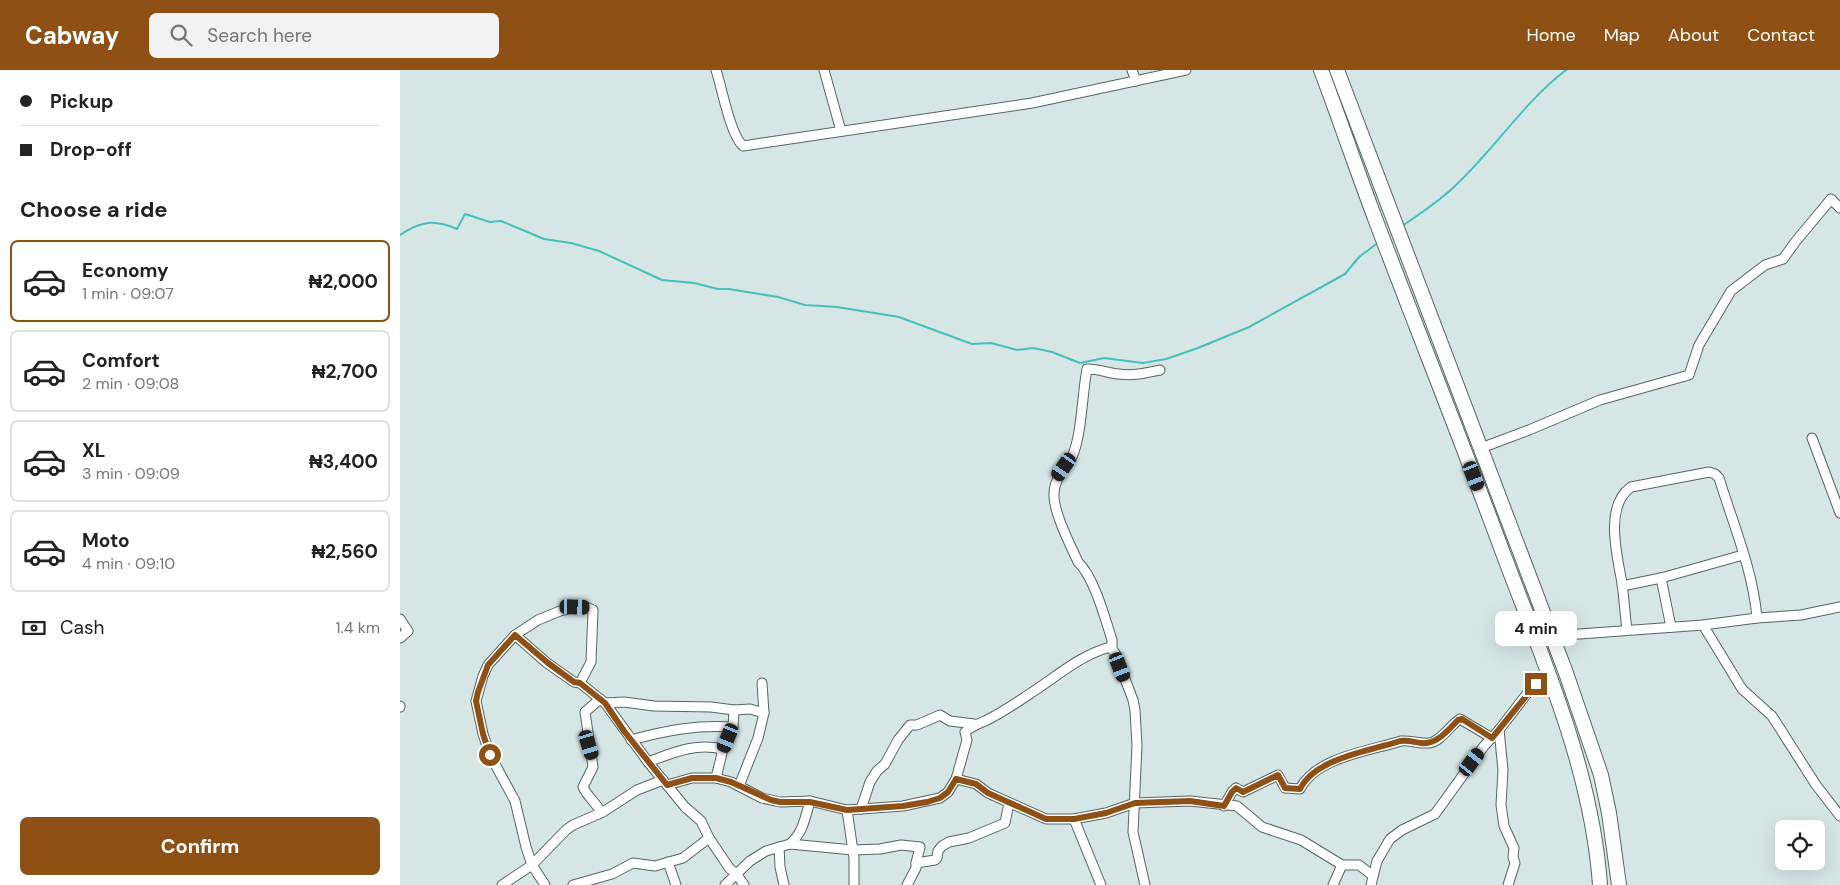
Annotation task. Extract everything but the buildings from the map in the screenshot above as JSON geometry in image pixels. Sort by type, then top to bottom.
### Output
[{"type":"highway","points":[[1321,70],[1375,220],[1395,268],[1549,676],[1571,741],[1584,789],[1593,828],[1600,885]]},
{"type":"highway","points":[[1337,70],[1552,636],[1601,775],[1609,813],[1619,885]]},
{"type":"street","points":[[716,70],[738,142],[743,146],[1032,103],[1186,70]]},
{"type":"street","points":[[824,70],[841,132]]},
{"type":"street","points":[[1132,70],[1136,81]]},
{"type":"street","points":[[1481,448],[1600,400],[1689,375],[1699,345],[1731,291],[1764,265],[1783,259],[1796,241],[1836,197],[1840,208]]},
{"type":"street","points":[[1144,885],[1133,832],[1132,816],[1135,803],[1137,746],[1134,705],[1112,648],[1112,640],[1094,589],[1084,568],[1078,562],[1054,507],[1054,493],[1056,478],[1072,456],[1079,428],[1087,369],[1100,369],[1117,374],[1136,375],[1160,370]]},
{"type":"street","points":[[1812,438],[1840,514]]},
{"type":"street","points":[[1627,630],[1614,539],[1616,514],[1621,499],[1626,491],[1632,487],[1709,472],[1719,478],[1756,600],[1757,618]]},
{"type":"street","points":[[1622,586],[1661,578],[1743,555]]},
{"type":"street","points":[[1661,578],[1671,627]]},
{"type":"street","points":[[545,885],[532,865],[514,801],[497,771],[487,748],[476,701],[488,665],[515,635],[538,620],[575,607],[591,608],[592,613],[591,662],[580,683]]},
{"type":"street","points":[[1552,636],[1703,625],[1800,614],[1840,607]]},
{"type":"street","points":[[400,619],[408,631],[400,638]]},
{"type":"street","points":[[1703,625],[1742,688],[1772,716],[1816,786],[1838,811]]},
{"type":"street","points":[[515,635],[548,663],[574,682],[580,683],[603,701],[648,762],[685,807],[701,821],[709,838],[730,869],[736,873],[744,885]]},
{"type":"street","points":[[861,809],[870,782],[877,771],[885,764],[898,740],[910,725],[917,725],[940,715],[950,720],[974,724],[985,721],[1035,691],[1074,662],[1109,646],[1112,648]]},
{"type":"street","points":[[1371,885],[1377,861],[1390,839],[1402,830],[1434,814],[1472,762],[1529,691],[1549,676]]},
{"type":"street","points":[[739,786],[758,738],[764,712],[762,684]]},
{"type":"street","points":[[598,814],[601,812],[600,809],[583,787],[593,767],[585,712],[603,701],[654,706],[750,709],[764,712]]},
{"type":"street","points":[[716,778],[724,749],[733,727],[734,710]]},
{"type":"street","points":[[1224,806],[1236,788],[1243,792],[1278,775],[1285,788],[1300,789],[1303,783],[1332,760],[1400,741],[1434,742],[1458,720],[1462,719],[1492,738]]},
{"type":"street","points":[[502,885],[532,865],[566,830],[598,814],[637,790],[665,782],[692,778],[716,778],[771,800],[780,802],[810,802],[847,810],[903,806],[940,798],[948,792],[956,779],[967,740],[965,732],[974,724]]},
{"type":"street","points":[[631,740],[665,730],[733,727]]},
{"type":"street","points":[[1499,730],[1503,770],[1501,805],[1504,826],[1514,848],[1513,857],[1515,863],[1508,885]]},
{"type":"street","points":[[648,762],[688,748],[713,747],[724,749]]},
{"type":"street","points":[[956,779],[976,784],[988,793],[1046,819],[1074,819],[1106,813],[1135,803],[1190,801],[1237,806],[1262,827],[1301,840],[1342,865],[1359,865],[1372,875]]},
{"type":"street","points":[[790,844],[798,837],[802,830],[810,802]]},
{"type":"street","points":[[916,863],[934,860],[937,858],[940,848],[949,842],[969,838],[1005,823],[1012,804]]},
{"type":"street","points":[[847,810],[853,850],[854,885]]},
{"type":"street","points":[[1074,819],[1101,885]]},
{"type":"street","points":[[573,885],[612,874],[633,864],[650,866],[686,856],[709,838]]},
{"type":"street","points":[[725,885],[736,873],[760,854],[790,844],[853,850],[901,845],[920,847],[916,868],[907,885]]},
{"type":"street","points":[[779,847],[780,867],[784,885]]},
{"type":"street","points":[[668,862],[676,885]]},
{"type":"street","points":[[1333,885],[1342,865]]},
{"type":"waterway","points":[[1402,226],[1435,203],[1469,173],[1536,97],[1566,70]]},
{"type":"waterway","points":[[400,235],[421,224],[428,223],[441,224],[457,229],[465,214],[490,222],[501,221],[544,239],[571,243],[599,251],[662,280],[694,283],[718,289],[778,297],[805,305],[837,307],[899,317],[972,344],[991,343],[1017,350],[1033,348],[1052,352],[1080,363],[1104,358],[1143,363],[1166,359],[1198,348],[1249,327],[1345,274],[1359,257],[1379,242]]},
{"type":"route","points":[[490,755],[483,734],[476,701],[488,665],[515,635],[548,663],[574,682],[580,683],[605,703],[624,731],[667,785],[692,778],[716,778],[731,782],[762,798],[780,802],[810,802],[847,810],[903,806],[927,802],[940,798],[948,792],[956,779],[976,784],[988,793],[1046,819],[1074,819],[1106,813],[1135,803],[1190,801],[1224,806],[1236,788],[1243,792],[1278,775],[1285,788],[1300,789],[1303,783],[1332,760],[1400,741],[1434,742],[1460,719],[1492,738],[1536,684]]}]
